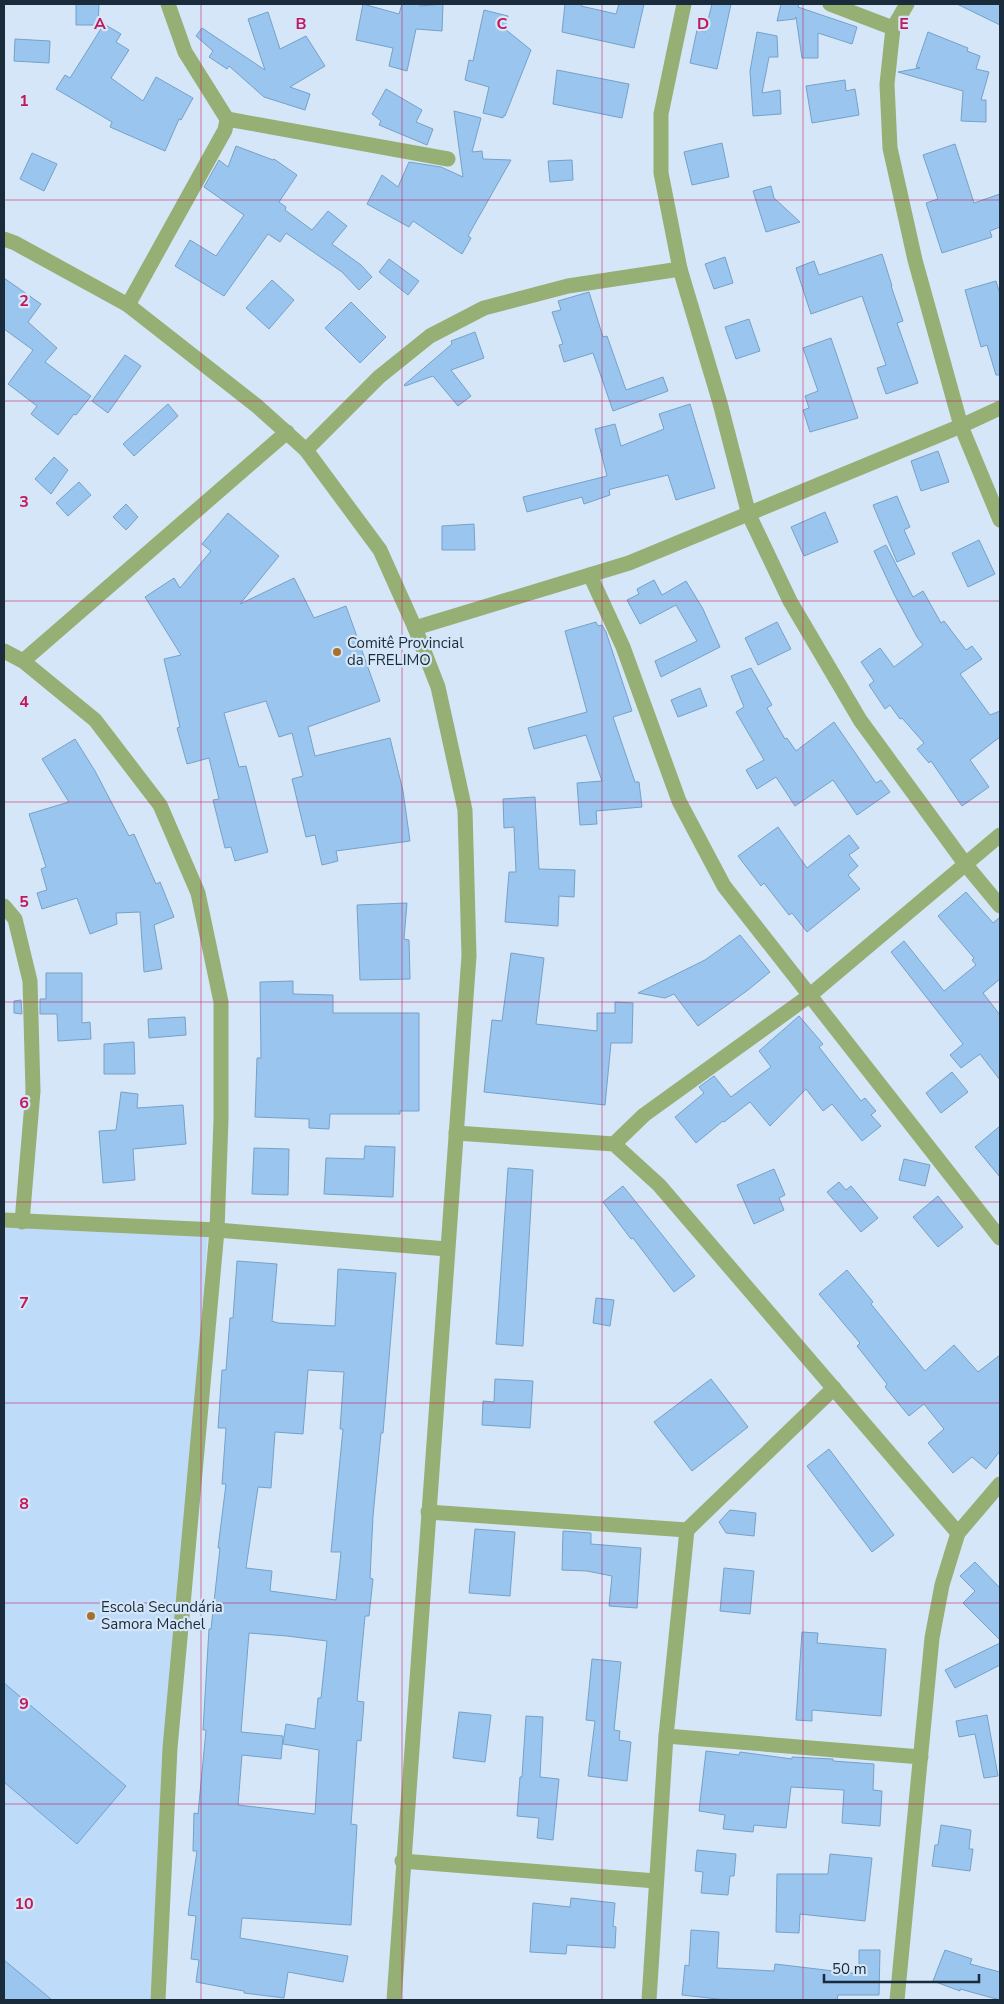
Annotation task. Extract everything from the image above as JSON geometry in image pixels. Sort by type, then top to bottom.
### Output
[{"type":"street","points":[[128,305],[225,130],[227,118],[185,52],[168,4]]},
{"type":"street","points":[[684,4],[661,114],[661,173],[680,269],[720,403],[748,515],[790,601],[860,720],[966,865],[1000,906]]},
{"type":"street","points":[[830,4],[893,28]]},
{"type":"street","points":[[908,4],[893,28],[887,84],[890,148],[915,260],[961,426],[1000,520]]},
{"type":"street","points":[[227,118],[448,159]]},
{"type":"street","points":[[4,239],[15,243],[128,305],[306,450],[380,550],[415,628],[438,686],[465,810],[469,956],[402,1862],[394,2000]]},
{"type":"street","points":[[306,450],[379,377],[430,336],[484,308],[568,286],[680,269]]},
{"type":"street","points":[[415,628],[629,563],[748,515],[1000,408]]},
{"type":"street","points":[[23,661],[286,432]]},
{"type":"street","points":[[590,575],[623,647],[679,801],[724,886],[1000,1238]]},
{"type":"street","points":[[4,651],[23,661],[95,720],[160,805],[198,893],[222,1002],[217,1230],[170,1748],[158,2000]]},
{"type":"street","points":[[614,1144],[644,1115],[809,996],[966,865],[1000,834]]},
{"type":"street","points":[[4,906],[15,919],[30,982],[33,1091],[22,1222]]},
{"type":"street","points":[[456,1133],[614,1144],[659,1185],[958,1533]]},
{"type":"street","points":[[4,1220],[217,1230],[447,1250]]},
{"type":"street","points":[[649,2000],[666,1736],[687,1530],[834,1388]]},
{"type":"street","points":[[898,2000],[932,1638],[942,1585],[958,1533],[1000,1484]]},
{"type":"street","points":[[428,1512],[687,1530]]},
{"type":"street","points":[[666,1736],[921,1757]]},
{"type":"street","points":[[402,1862],[656,1881]]},
{"type":"shaded area","name":"Escola Secundária Samora Machel","points":[[4,1215],[208,1232],[150,2000],[4,2000]]},
{"type":"building","points":[[76,4],[99,4],[98,25],[76,25]]},
{"type":"building","points":[[363,4],[399,14],[402,4],[420,4],[420,6],[443,4],[442,31],[416,29],[407,71],[389,66],[393,48],[356,40]]},
{"type":"building","points":[[565,4],[582,4],[581,6],[616,14],[619,4],[644,4],[634,48],[562,32]]},
{"type":"building","points":[[712,4],[731,4],[717,69],[690,63],[697,30],[705,32]]},
{"type":"building","points":[[781,4],[799,4],[798,7],[857,27],[852,44],[818,33],[818,58],[802,58],[796,17],[795,19],[777,21]]},
{"type":"building","points":[[957,4],[1000,4],[1000,25]]},
{"type":"building","points":[[484,10],[508,16],[505,29],[531,50],[503,118],[483,113],[489,87],[465,80],[469,60],[473,61]]},
{"type":"building","points":[[268,12],[280,49],[306,36],[325,66],[290,87],[310,94],[305,110],[264,97],[229,66],[227,69],[209,57],[213,51],[196,36],[202,28],[265,70],[248,19]]},
{"type":"building","points":[[104,24],[121,34],[116,42],[129,50],[111,78],[143,101],[156,77],[193,98],[181,120],[179,119],[165,151],[110,127],[112,122],[56,89],[65,75],[70,78]]},
{"type":"building","points":[[757,32],[777,36],[778,57],[769,57],[762,93],[780,90],[781,114],[753,116],[750,71]]},
{"type":"building","points":[[928,32],[968,48],[967,51],[980,56],[976,69],[989,72],[981,100],[986,100],[986,122],[961,121],[963,91],[898,72],[920,68],[916,67]]},
{"type":"building","points":[[15,39],[50,41],[49,63],[14,61]]},
{"type":"building","points":[[557,70],[629,84],[622,118],[553,104]]},
{"type":"building","points":[[845,80],[846,91],[855,89],[859,115],[812,123],[806,86]]},
{"type":"building","points":[[386,89],[422,110],[416,122],[433,129],[427,145],[379,125],[381,121],[372,114]]},
{"type":"building","points":[[454,111],[481,118],[472,152],[482,151],[483,159],[511,160],[468,236],[471,238],[462,254],[413,221],[409,227],[367,204],[382,175],[398,187],[409,162],[441,167],[463,177]]},
{"type":"building","points":[[722,143],[729,177],[692,185],[684,152]]},
{"type":"building","points":[[955,144],[974,203],[1000,194],[1000,227],[990,231],[992,237],[942,253],[926,203],[938,199],[923,155]]},
{"type":"building","points":[[236,146],[274,159],[297,175],[279,202],[286,207],[285,210],[312,230],[328,211],[347,226],[332,244],[361,265],[372,277],[359,290],[342,272],[286,233],[280,242],[268,234],[224,296],[175,266],[190,240],[216,256],[244,215],[204,187],[219,160],[228,167]]},
{"type":"building","points":[[32,153],[57,164],[44,191],[20,179]]},
{"type":"building","points":[[572,160],[573,180],[550,182],[548,161]]},
{"type":"building","points":[[771,186],[774,198],[800,222],[766,232],[753,191]]},
{"type":"building","points":[[882,254],[903,321],[897,323],[918,383],[886,394],[877,368],[886,365],[862,296],[811,314],[796,268],[814,261],[819,275]]},
{"type":"building","points":[[725,257],[733,283],[714,289],[705,264]]},
{"type":"building","points":[[389,259],[419,281],[408,295],[379,272]]},
{"type":"building","points":[[4,278],[41,304],[28,322],[57,348],[45,362],[91,396],[58,435],[31,414],[37,406],[8,384],[33,350],[4,329]]},
{"type":"building","points":[[272,280],[294,300],[269,329],[246,308]]},
{"type":"building","points":[[996,281],[1000,294],[1000,375],[996,375],[987,345],[981,347],[965,290]]},
{"type":"building","points":[[589,292],[603,337],[607,336],[626,390],[663,377],[668,391],[613,411],[593,353],[564,362],[559,345],[563,344],[552,312],[561,310],[558,301]]},
{"type":"building","points":[[351,302],[386,337],[360,363],[325,328]]},
{"type":"building","points":[[749,319],[760,351],[736,359],[725,327]]},
{"type":"building","points":[[475,332],[484,358],[451,370],[471,396],[458,406],[433,376],[404,385],[452,344],[451,341]]},
{"type":"building","points":[[831,338],[858,418],[810,432],[803,410],[809,408],[805,396],[818,391],[803,348]]},
{"type":"building","points":[[125,355],[141,366],[108,413],[92,401]]},
{"type":"building","points":[[168,404],[178,416],[134,456],[123,444]]},
{"type":"building","points":[[690,404],[715,488],[676,500],[668,475],[611,489],[609,490],[610,495],[584,504],[582,497],[527,512],[523,497],[607,476],[595,429],[615,424],[621,446],[664,429],[659,414]]},
{"type":"building","points":[[938,451],[949,482],[921,491],[911,461]]},
{"type":"building","points":[[54,457],[68,470],[51,494],[35,479]]},
{"type":"building","points":[[79,482],[91,495],[68,516],[56,503]]},
{"type":"building","points":[[897,496],[910,527],[904,530],[915,554],[897,562],[873,505]]},
{"type":"building","points":[[126,504],[138,517],[126,530],[113,517]]},
{"type":"building","points":[[825,512],[838,542],[804,556],[791,527]]},
{"type":"building","points":[[228,513],[279,556],[240,604],[294,578],[314,618],[346,606],[380,701],[308,727],[315,756],[390,738],[403,791],[410,841],[336,851],[338,861],[322,865],[315,835],[306,837],[292,779],[303,776],[292,733],[279,737],[266,701],[224,713],[239,767],[246,766],[268,852],[235,861],[231,847],[225,848],[213,800],[219,799],[209,758],[187,764],[177,728],[180,727],[164,659],[181,655],[145,597],[174,578],[180,588],[211,551],[202,544]]},
{"type":"building","points":[[474,524],[475,550],[442,550],[442,526]]},
{"type":"building","points":[[979,540],[995,574],[968,587],[952,553]]},
{"type":"building","points":[[886,545],[913,597],[923,591],[941,623],[944,621],[966,650],[972,646],[982,659],[960,674],[990,715],[1000,711],[1000,737],[970,760],[989,787],[962,806],[931,761],[929,763],[917,749],[924,743],[902,718],[900,719],[890,705],[885,709],[869,685],[874,681],[861,662],[880,648],[894,667],[923,645],[894,594],[874,551]]},
{"type":"building","points":[[654,580],[662,595],[686,581],[703,609],[720,647],[661,677],[655,661],[697,641],[676,605],[640,624],[627,600],[639,594],[637,589]]},
{"type":"building","points":[[596,622],[598,626],[602,625],[606,632],[632,711],[613,717],[635,782],[639,782],[642,807],[596,811],[597,824],[580,825],[577,783],[602,781],[586,735],[534,749],[528,728],[587,712],[565,631]]},
{"type":"building","points":[[777,622],[791,649],[758,665],[745,638]]},
{"type":"building","points":[[751,668],[772,705],[767,708],[785,739],[787,738],[796,751],[834,722],[876,783],[881,780],[890,792],[857,815],[833,780],[795,806],[776,777],[757,789],[746,770],[764,760],[736,712],[744,707],[731,676]]},
{"type":"building","points":[[700,688],[707,706],[678,717],[671,700]]},
{"type":"building","points":[[75,739],[95,771],[129,836],[134,834],[156,884],[160,882],[174,917],[154,925],[162,969],[144,972],[140,912],[116,913],[117,924],[90,934],[77,898],[42,909],[37,893],[47,890],[41,869],[46,867],[29,814],[69,802],[42,759]]},
{"type":"building","points":[[535,797],[539,869],[575,870],[574,897],[559,896],[558,926],[505,922],[509,872],[516,872],[514,827],[504,828],[503,799]]},
{"type":"building","points":[[778,827],[807,868],[849,835],[859,848],[849,855],[858,866],[848,875],[860,889],[807,932],[792,913],[789,915],[764,883],[761,886],[738,856]]},
{"type":"building","points":[[966,892],[993,923],[1000,917],[1000,979],[983,993],[1000,1015],[1000,1080],[980,1054],[961,1068],[950,1055],[963,1044],[891,952],[904,941],[944,991],[976,965],[972,960],[974,958],[938,916]]},
{"type":"building","points":[[407,903],[404,939],[409,940],[410,979],[360,980],[357,905]]},
{"type":"building","points":[[740,935],[770,972],[698,1026],[674,994],[665,998],[638,993],[705,960]]},
{"type":"building","points":[[511,953],[544,958],[536,1024],[597,1031],[597,1013],[615,1013],[615,1002],[633,1003],[632,1043],[611,1043],[605,1105],[484,1092],[492,1020],[502,1021]]},
{"type":"building","points":[[46,973],[82,973],[82,1023],[90,1022],[91,1039],[58,1041],[57,1014],[40,1014],[40,999],[46,999]]},
{"type":"building","points":[[293,981],[293,994],[333,995],[333,1013],[419,1013],[419,1111],[400,1111],[400,1114],[330,1114],[329,1129],[309,1128],[309,1119],[255,1117],[257,1058],[261,1058],[260,982]]},
{"type":"building","points":[[21,1000],[22,1014],[14,1013],[14,1001]]},
{"type":"building","points":[[799,1016],[823,1044],[819,1047],[861,1101],[865,1098],[876,1111],[871,1115],[881,1126],[862,1141],[832,1104],[823,1111],[806,1089],[770,1126],[750,1102],[696,1143],[675,1117],[704,1093],[699,1087],[714,1076],[731,1097],[771,1067],[759,1051]]},
{"type":"building","points":[[185,1017],[186,1035],[149,1038],[148,1019]]},
{"type":"building","points":[[134,1042],[135,1074],[104,1074],[104,1044]]},
{"type":"building","points":[[952,1072],[968,1092],[941,1113],[926,1093]]},
{"type":"building","points":[[121,1092],[138,1094],[137,1108],[183,1105],[186,1144],[133,1149],[135,1180],[103,1183],[99,1131],[116,1130]]},
{"type":"building","points":[[1000,1126],[1000,1177],[975,1147]]},
{"type":"building","points":[[365,1146],[395,1147],[393,1197],[324,1194],[326,1158],[364,1159]]},
{"type":"building","points":[[254,1148],[289,1149],[288,1195],[252,1194]]},
{"type":"building","points":[[904,1159],[930,1165],[925,1186],[899,1180]]},
{"type":"building","points":[[508,1168],[533,1170],[523,1346],[496,1344]]},
{"type":"building","points":[[774,1169],[785,1195],[779,1198],[784,1210],[754,1224],[737,1185]]},
{"type":"building","points":[[839,1182],[846,1190],[851,1186],[878,1218],[861,1232],[827,1192]]},
{"type":"building","points":[[623,1186],[695,1276],[674,1292],[603,1202]]},
{"type":"building","points":[[938,1196],[963,1227],[938,1247],[913,1217]]},
{"type":"building","points":[[237,1261],[277,1264],[272,1321],[278,1323],[335,1326],[338,1269],[396,1273],[383,1433],[381,1433],[373,1516],[370,1578],[373,1579],[369,1616],[365,1616],[357,1701],[364,1702],[361,1741],[357,1740],[351,1824],[357,1825],[351,1925],[242,1918],[240,1938],[348,1956],[343,1982],[288,1972],[284,1998],[244,1993],[244,1991],[196,1982],[199,1960],[191,1959],[196,1916],[188,1915],[197,1851],[193,1851],[194,1813],[198,1814],[206,1730],[203,1730],[209,1629],[211,1629],[226,1484],[222,1484],[226,1428],[218,1428],[222,1370],[226,1370],[230,1318],[233,1318]],"holes":[[[308,1370],[344,1372],[340,1429],[343,1429],[331,1552],[341,1552],[336,1600],[270,1591],[272,1571],[246,1568],[258,1487],[271,1488],[275,1432],[303,1434]],[[249,1633],[327,1641],[321,1698],[318,1698],[315,1729],[286,1724],[283,1744],[319,1750],[315,1814],[238,1805],[242,1755],[281,1759],[283,1736],[241,1732]]]},
{"type":"building","points":[[847,1270],[873,1302],[871,1304],[925,1371],[954,1345],[978,1372],[1000,1355],[1000,1451],[986,1469],[972,1457],[953,1473],[928,1443],[944,1429],[924,1404],[909,1416],[885,1387],[887,1384],[857,1346],[860,1343],[819,1294]]},
{"type":"building","points":[[596,1298],[614,1300],[610,1326],[593,1323]]},
{"type":"building","points":[[495,1379],[533,1381],[530,1428],[482,1425],[483,1401],[494,1402]]},
{"type":"building","points":[[711,1379],[748,1427],[692,1471],[654,1422]]},
{"type":"building","points":[[829,1449],[894,1535],[872,1552],[807,1466]]},
{"type":"building","points":[[730,1510],[756,1513],[754,1536],[726,1533],[719,1522]]},
{"type":"building","points":[[475,1529],[515,1532],[510,1596],[469,1593]]},
{"type":"building","points":[[563,1531],[591,1533],[591,1544],[641,1548],[637,1608],[609,1606],[612,1576],[587,1571],[562,1570]]},
{"type":"building","points":[[975,1562],[1000,1588],[1000,1640],[963,1603],[975,1591],[960,1576]]},
{"type":"building","points":[[724,1568],[754,1571],[750,1614],[720,1611]]},
{"type":"building","points":[[802,1632],[818,1633],[817,1643],[886,1649],[881,1716],[812,1710],[812,1721],[796,1720]]},
{"type":"building","points":[[1000,1643],[1000,1665],[955,1688],[945,1670]]},
{"type":"building","points":[[592,1659],[621,1662],[614,1730],[620,1731],[619,1740],[631,1742],[627,1781],[588,1776],[595,1721],[586,1720]]},
{"type":"building","points":[[4,1683],[126,1786],[77,1844],[4,1782]]},
{"type":"building","points":[[459,1712],[491,1715],[485,1762],[453,1758]]},
{"type":"building","points":[[987,1715],[998,1776],[984,1778],[975,1734],[959,1737],[956,1721]]},
{"type":"building","points":[[526,1716],[543,1717],[540,1777],[559,1779],[553,1840],[537,1838],[539,1818],[517,1816]]},
{"type":"building","points":[[706,1751],[739,1755],[740,1752],[792,1759],[792,1757],[833,1759],[833,1761],[874,1764],[873,1790],[882,1791],[880,1826],[842,1823],[844,1790],[791,1787],[786,1828],[754,1825],[753,1832],[723,1829],[725,1815],[699,1811]]},
{"type":"building","points":[[941,1825],[971,1830],[969,1849],[973,1849],[970,1871],[932,1866],[935,1845],[938,1845]]},
{"type":"building","points":[[697,1850],[736,1854],[734,1876],[730,1876],[728,1895],[701,1893],[703,1872],[695,1871]]},
{"type":"building","points":[[830,1854],[872,1858],[865,1921],[800,1914],[799,1933],[776,1932],[777,1874],[828,1874]]},
{"type":"building","points":[[571,1898],[615,1903],[613,1926],[616,1927],[615,1948],[567,1945],[566,1954],[530,1952],[533,1903],[570,1907]]},
{"type":"building","points":[[691,1930],[719,1932],[717,1968],[774,1971],[775,1964],[859,1974],[859,1950],[880,1950],[879,1995],[838,1995],[837,2000],[727,2000],[682,1995],[685,1965],[689,1966]]},
{"type":"building","points":[[945,1950],[972,1959],[970,1964],[1000,1972],[1000,2000],[960,1989],[960,1991],[933,1981]]},
{"type":"building","points":[[4,1960],[52,2000],[4,2000]]},
{"type":"place","name":"Comitê Provincial da FRELIMO","points":[[337,652]]},
{"type":"place","name":"Escola Secundária Samora Machel","points":[[91,1616]]}]
